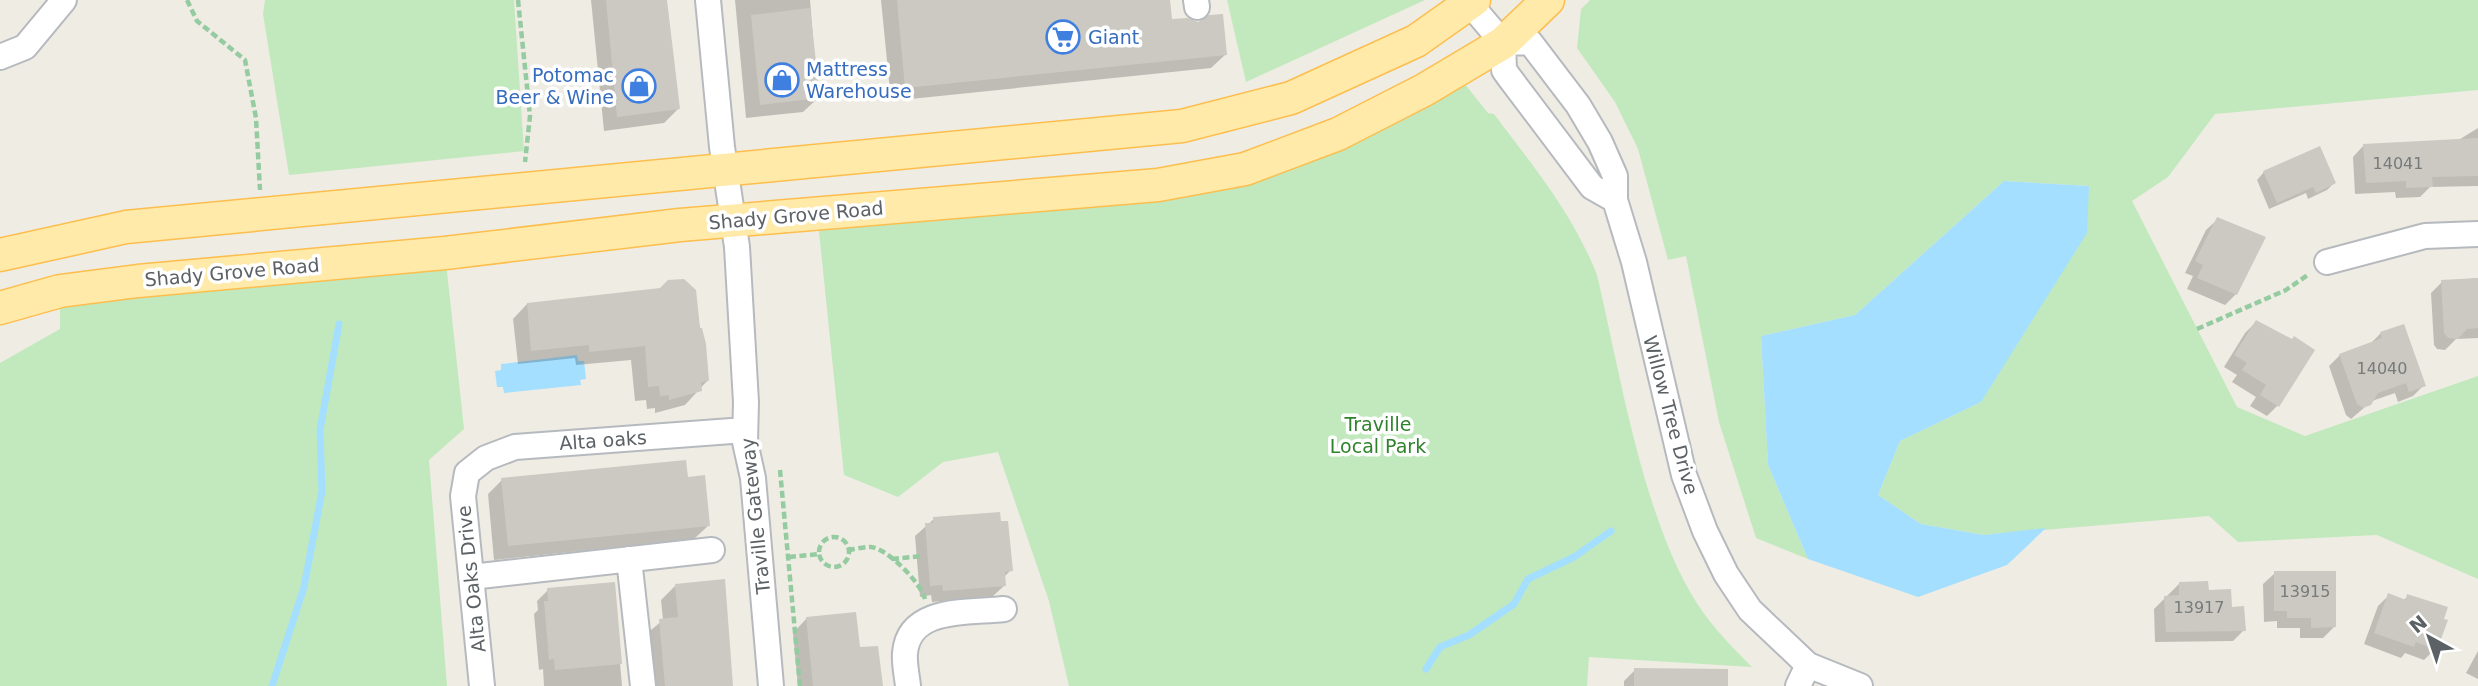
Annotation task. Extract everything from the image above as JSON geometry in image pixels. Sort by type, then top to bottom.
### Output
[{"type":"main road","name":"Shady Grove Road","points":[[0,308],[60,291],[138,281],[445,253],[733,221],[1158,185],[1245,169],[1338,134],[1424,90],[1503,43],[1548,0]]},
{"type":"main road","points":[[0,255],[126,227],[1182,126],[1291,99],[1416,41],[1472,2]]},
{"type":"street","points":[[0,57],[25,47],[64,0]]},
{"type":"street","name":"Traville Gateway","points":[[708,0],[725,171],[733,221],[746,402],[745,430],[753,478],[771,686]]},
{"type":"street","points":[[1472,2],[1503,43],[1504,70],[1592,187],[1615,200]]},
{"type":"street","name":"Willow Tree Drive","points":[[1503,43],[1530,42],[1578,105],[1600,142],[1615,176],[1615,200],[1634,262],[1684,475],[1705,531],[1726,574],[1803,676],[1860,686]]},
{"type":"street","points":[[2327,262],[2425,236],[2478,234]]},
{"type":"street","name":"Alta oaks","points":[[467,473],[486,458],[515,447],[745,430]]},
{"type":"street","name":"Alta Oaks Drive","points":[[467,473],[463,496],[482,686]]},
{"type":"street","points":[[471,577],[712,550]]},
{"type":"street","points":[[629,559],[643,686]]},
{"type":"street","points":[[908,686],[905,653],[911,632],[930,617],[1004,609]]},
{"type":"path","points":[[187,0],[197,21],[245,60],[256,118],[260,190]]},
{"type":"path","points":[[518,0],[530,116],[524,150],[525,165]]},
{"type":"path","points":[[2197,329],[2286,290],[2327,262]]},
{"type":"path","points":[[780,470],[800,686]]},
{"type":"path","points":[[832,537],[845,542],[848,550],[846,561],[835,567],[823,563],[819,554],[821,544],[832,537]]},
{"type":"path","points":[[848,550],[872,547],[891,559],[921,585],[930,617]]},
{"type":"path","points":[[788,557],[819,554]]},
{"type":"path","points":[[891,559],[923,556]]},
{"type":"green space","points":[[265,0],[514,0],[524,151],[289,175],[263,14]]},
{"type":"green space","points":[[1227,0],[1425,0],[1246,82]]},
{"type":"green space","points":[[1590,0],[2478,0],[2478,90],[2215,114],[2168,177],[2132,201],[2237,407],[2305,436],[2478,376],[2478,579],[2377,535],[2238,542],[2209,516],[1984,535],[1921,524],[1878,495],[1900,441],[1981,402],[2089,186],[2004,181],[1855,315],[1761,336],[1768,465],[1808,559],[1756,538],[1719,422],[1686,256],[1668,260],[1638,149],[1615,102],[1577,48],[1581,9]]},
{"type":"green space","name":"Traville Local Park","points":[[1456,73],[1488,113],[1494,114],[1537,172],[1564,211],[1587,253],[1597,275],[1638,452],[1666,541],[1684,581],[1705,615],[1752,667],[1589,657],[1587,686],[1069,686],[1049,601],[998,452],[943,462],[898,497],[844,475],[817,212],[1245,169]]},
{"type":"green space","points":[[445,253],[464,429],[429,460],[447,686],[0,686],[0,363],[60,329],[60,291]]},
{"type":"water","points":[[2004,181],[2089,186],[2087,233],[1981,402],[1900,441],[1878,495],[1921,524],[1984,535],[2046,528],[2007,565],[1918,597],[1808,559],[1768,465],[1761,336],[1855,315]]},
{"type":"water","points":[[577,355],[578,361],[584,361],[586,379],[580,380],[581,385],[504,393],[503,387],[497,387],[495,371],[501,370],[501,364]]},
{"type":"building","points":[[606,0],[667,0],[680,109],[617,117]]},
{"type":"building","name":"Giant","points":[[897,0],[1170,0],[1172,19],[1187,18],[1198,22],[1209,15],[1223,14],[1227,55],[905,88]]},
{"type":"building","points":[[810,8],[820,98],[760,105],[751,15]]},
{"type":"building","points":[[2478,138],[2478,176],[2432,177],[2433,187],[2406,188],[2406,181],[2366,183],[2363,144]]},
{"type":"building","points":[[2320,146],[2336,183],[2316,193],[2313,187],[2277,203],[2263,171]]},
{"type":"building","points":[[2217,217],[2266,237],[2237,295],[2197,278],[2203,265],[2195,261]]},
{"type":"building","points":[[2478,278],[2478,328],[2467,329],[2458,339],[2448,338],[2444,333],[2441,280]]},
{"type":"building","points":[[684,279],[696,290],[700,328],[706,344],[709,381],[701,382],[702,391],[669,400],[669,395],[660,396],[659,386],[648,387],[645,346],[589,352],[589,345],[531,351],[527,303],[660,288],[668,280]]},
{"type":"building","points":[[2256,320],[2292,339],[2294,336],[2315,350],[2279,407],[2260,395],[2266,385],[2242,370],[2247,363],[2234,355]]},
{"type":"building","points":[[2404,324],[2426,386],[2409,392],[2406,383],[2378,393],[2371,405],[2363,408],[2357,404],[2339,354],[2382,338],[2380,332]]},
{"type":"building","points":[[686,460],[688,477],[705,475],[710,526],[508,546],[501,478]]},
{"type":"building","points":[[1000,512],[1001,521],[1008,521],[1013,571],[1005,572],[1006,586],[943,591],[942,585],[930,586],[925,523],[933,523],[933,517]]},
{"type":"building","points":[[2274,571],[2336,571],[2336,627],[2311,628],[2311,618],[2287,618],[2287,611],[2274,611]]},
{"type":"building","points":[[725,579],[733,686],[665,686],[659,619],[678,617],[675,584]]},
{"type":"building","points":[[2208,581],[2209,590],[2231,589],[2232,607],[2244,606],[2246,631],[2166,632],[2164,596],[2179,595],[2179,582]]},
{"type":"building","points":[[615,582],[622,664],[555,670],[554,659],[549,660],[544,601],[548,601],[547,588]]},
{"type":"building","points":[[2388,593],[2406,600],[2407,594],[2448,607],[2444,619],[2448,620],[2437,650],[2416,642],[2414,647],[2374,633]]},
{"type":"building","points":[[856,612],[860,647],[878,646],[883,686],[813,686],[806,617]]},
{"type":"building","points":[[1634,668],[1728,669],[1728,686],[1634,686]]},
{"type":"waterway","points":[[272,686],[304,587],[322,491],[320,430],[339,324]]},
{"type":"waterway","points":[[1426,669],[1440,647],[1469,635],[1514,604],[1528,579],[1574,557],[1611,531]]},
{"type":"place","name":"Giant","points":[[1063,37]]},
{"type":"place","name":"Mattress Warehouse","points":[[782,80]]},
{"type":"place","name":"Potomac Beer & Wine","points":[[639,86]]}]
